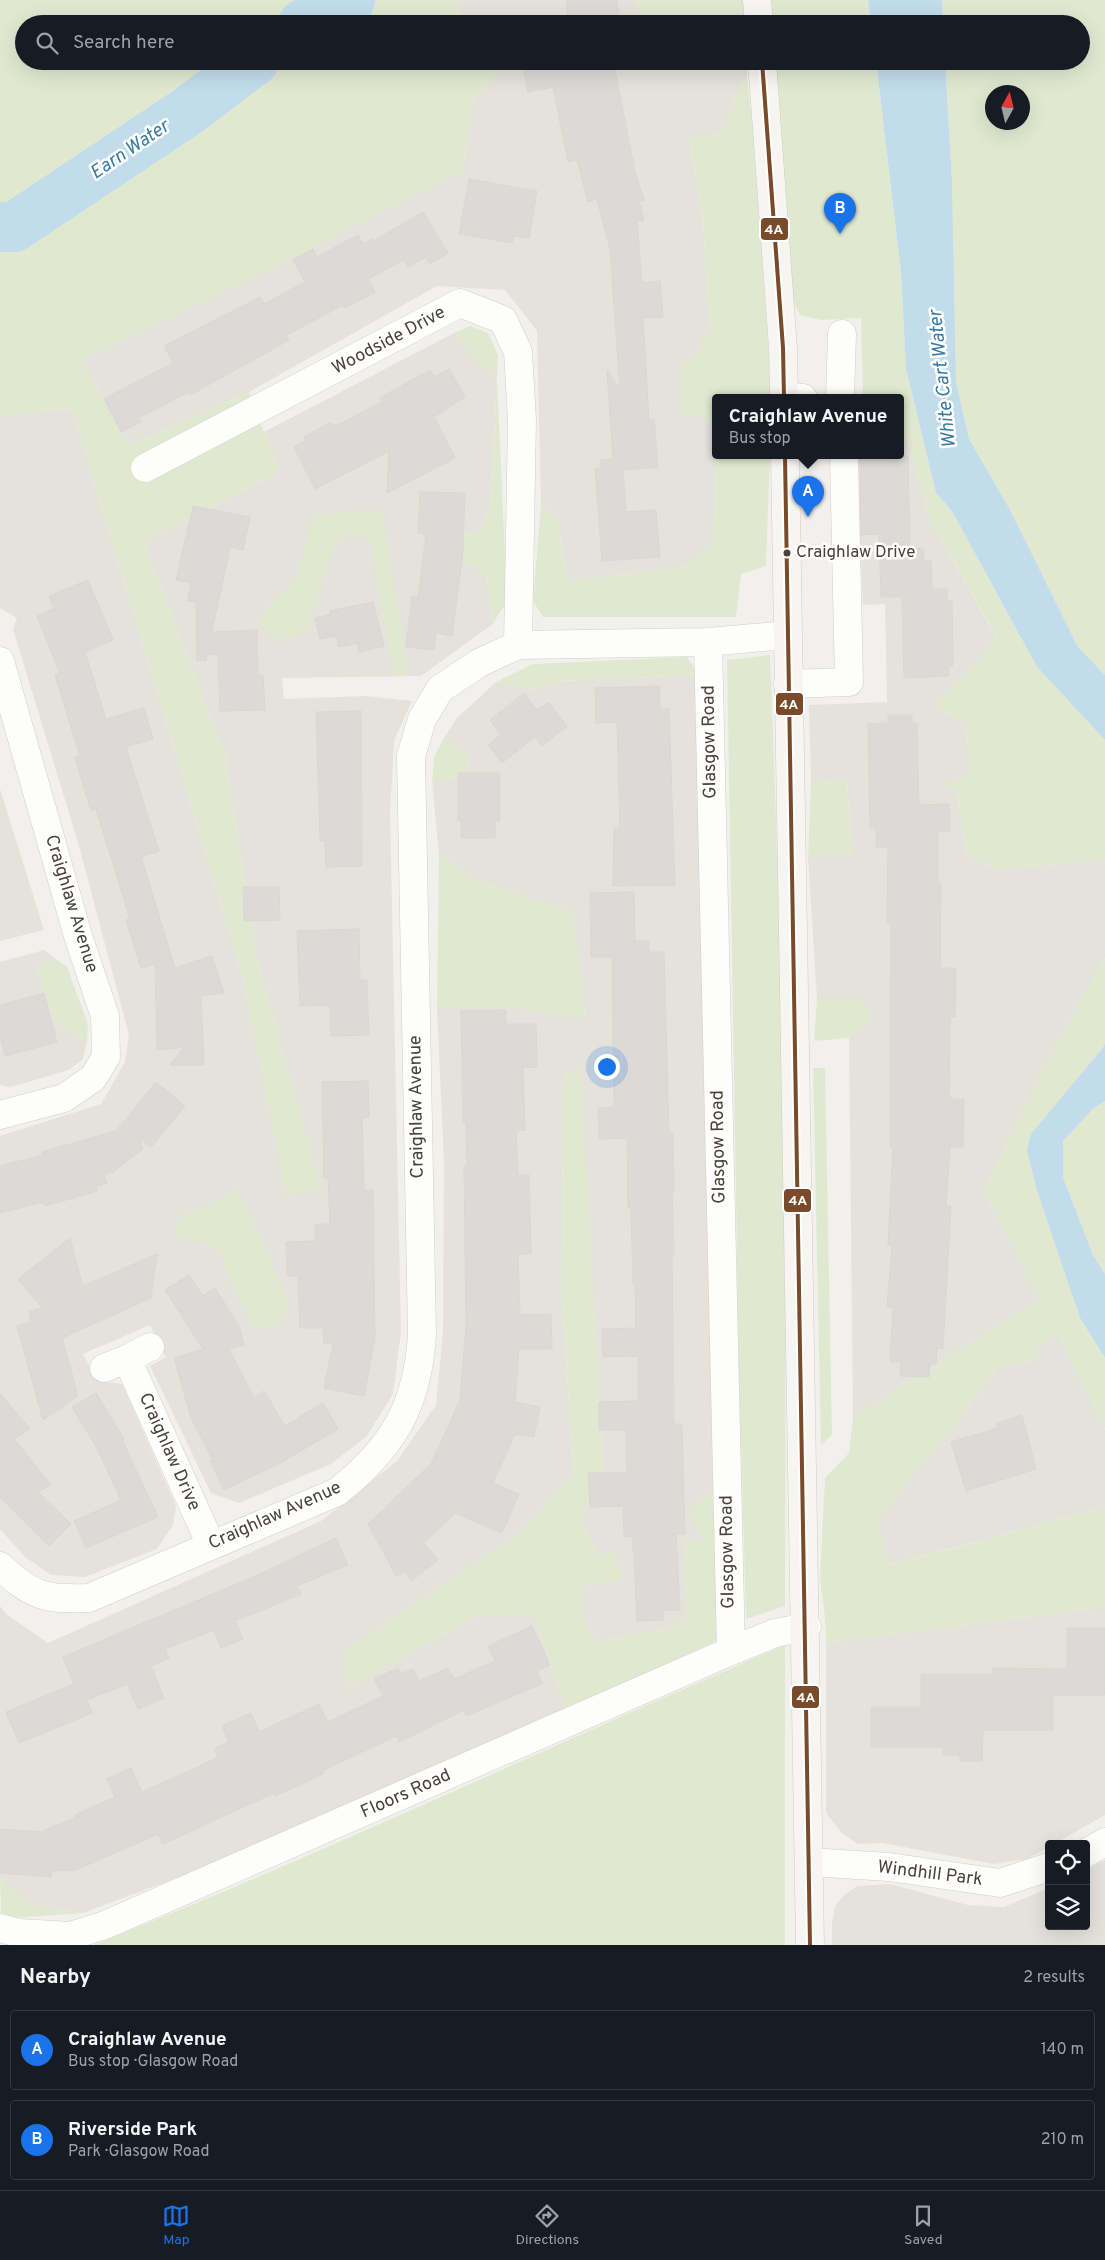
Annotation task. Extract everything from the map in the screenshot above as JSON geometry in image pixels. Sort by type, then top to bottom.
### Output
[{"type":"main road","points":[[757,0],[758,15]]},
{"type":"main road","points":[[763,70],[783,348],[789,394]]},
{"type":"main road","points":[[784,459],[787,710],[807,1626],[810,1945]]},
{"type":"street","name":"Woodside Drive","points":[[145,468],[460,303],[503,320],[518,352],[522,420],[518,645]]},
{"type":"street","points":[[840,394],[842,334]]},
{"type":"street","points":[[788,684],[849,682],[844,459]]},
{"type":"street","name":"Craighlaw Avenue","points":[[0,1566],[19,1584],[39,1596],[63,1599],[89,1598],[337,1492],[359,1475],[380,1453],[396,1429],[409,1404],[420,1365],[422,1334],[412,756],[422,719],[440,689],[479,663],[518,645],[708,642],[787,635]]},
{"type":"street","name":"Glasgow Road","points":[[708,642],[731,1651]]},
{"type":"street","name":"Craighlaw Avenue","points":[[0,661],[78,936],[105,1016],[106,1057],[93,1078],[64,1098],[0,1115]]},
{"type":"street","name":"Craighlaw Drive","points":[[127,1358],[211,1545]]},
{"type":"street","name":"Floors Road","points":[[0,1928],[19,1933],[70,1936],[105,1925],[731,1651],[775,1633],[807,1626]]},
{"type":"street","points":[[1090,1851],[1105,1842]]},
{"type":"street","name":"Windhill Park","points":[[809,1862],[889,1867],[1000,1883],[1045,1868]]},
{"type":"shaded area","points":[[454,0],[635,0],[642,15],[462,15]]},
{"type":"shaded area","points":[[746,11],[746,15],[726,15]]},
{"type":"shaded area","points":[[747,70],[747,79],[741,82],[721,133],[689,139],[703,220],[710,329],[695,356],[700,417],[712,425],[712,459],[715,459],[714,542],[685,567],[567,581],[558,521],[541,504],[537,331],[505,290],[437,286],[249,392],[128,446],[82,360],[463,171],[473,100],[500,71]]},
{"type":"shaded area","points":[[454,333],[478,362],[497,377],[491,505],[480,531],[432,539],[474,565],[487,578],[493,624],[421,676],[282,678],[284,699],[365,696],[412,701],[394,741],[390,813],[401,1332],[393,1394],[366,1437],[331,1464],[239,1503],[211,1493],[150,1366],[166,1357],[150,1325],[83,1354],[97,1381],[122,1384],[176,1506],[173,1525],[157,1549],[85,1577],[51,1575],[25,1557],[0,1529],[0,1136],[101,1104],[125,1062],[129,1035],[79,846],[13,629],[17,618],[0,608],[0,416],[72,408],[241,971],[288,1197],[320,1186],[257,960],[225,756],[144,542],[279,472],[264,432]]},
{"type":"shaded area","points":[[904,440],[907,440],[930,519],[996,637],[978,661],[934,706],[965,723],[971,776],[941,784],[957,791],[966,854],[997,870],[1105,859],[1105,958],[1044,1067],[984,1191],[1040,1299],[853,1418],[849,1038],[872,1018],[861,999],[817,999],[808,857],[852,853],[847,781],[811,780],[809,705],[887,702],[885,604],[863,605],[857,459],[904,459]]},
{"type":"shaded area","points":[[700,675],[713,1490],[698,1502],[707,1541],[684,1540],[687,1620],[661,1630],[596,1642],[582,1614],[584,1585],[623,1579],[597,1554],[581,1522],[603,1466],[580,1069],[563,1075],[562,1301],[574,1475],[518,1534],[345,1652],[346,1689],[477,1616],[534,1615],[566,1710],[262,1846],[83,1913],[29,1905],[0,1877],[0,1606],[6,1614],[48,1643],[321,1521],[397,1461],[436,1405],[443,1331],[444,1162],[437,1008],[516,1008],[586,1018],[572,912],[475,880],[439,854],[432,782],[465,776],[470,759],[444,738],[457,718],[496,682],[532,690],[559,681]]},
{"type":"shaded area","points":[[0,789],[44,930],[0,941]]},
{"type":"shaded area","points":[[44,950],[56,959],[36,966],[56,1022],[87,1042],[83,1059],[69,1070],[11,1087],[0,1085],[0,962]]},
{"type":"shaded area","points":[[1058,1333],[1105,1430],[1105,1507],[889,1565],[877,1519],[952,1428],[997,1368],[1036,1360],[1042,1343]]},
{"type":"shaded area","points":[[1105,1607],[1105,1815],[1061,1840],[1045,1840],[1045,1849],[1027,1859],[994,1864],[882,1843],[858,1844],[842,1833],[826,1813],[826,1643]]},
{"type":"shaded area","points":[[1105,1860],[1105,1945],[832,1945],[832,1924],[835,1906],[844,1895],[857,1886],[890,1884],[968,1905],[1004,1907],[1045,1890],[1045,1930],[1090,1930],[1090,1868]]},
{"type":"green space","points":[[0,0],[454,0],[462,15],[15,15],[15,70],[500,71],[473,100],[463,171],[263,273],[82,360],[128,446],[249,392],[279,472],[144,542],[225,756],[257,960],[321,1187],[287,1197],[241,971],[72,408],[0,416]]},
{"type":"green space","points":[[635,0],[744,0],[746,11],[726,15],[642,15]]},
{"type":"green space","points":[[767,0],[868,0],[870,15],[768,15]]},
{"type":"green space","points":[[942,0],[1105,0],[1105,675],[1078,647],[1009,508],[969,439],[956,382],[952,180],[946,70],[1090,70],[1090,15],[943,15]]},
{"type":"green space","points":[[773,70],[877,70],[901,272],[906,369],[936,493],[952,511],[1037,667],[1105,740],[1105,859],[997,870],[966,854],[957,791],[940,784],[971,775],[965,723],[934,706],[978,661],[996,636],[930,519],[907,440],[904,440],[904,394],[863,394],[861,318],[821,320],[800,315],[784,284]]},
{"type":"green space","points":[[747,79],[752,119],[772,394],[712,394],[712,425],[700,417],[681,412],[681,365],[695,356],[710,328],[703,220],[689,138],[721,133],[741,82]]},
{"type":"green space","points":[[470,326],[488,333],[498,355],[497,377],[478,362],[454,333]]},
{"type":"green space","points":[[497,377],[507,601],[493,624],[487,578],[474,565],[430,550],[432,539],[480,531],[491,505]]},
{"type":"green space","points":[[715,459],[770,459],[766,566],[741,574],[736,617],[543,617],[533,601],[541,504],[558,521],[567,581],[685,567],[714,542]]},
{"type":"green space","points":[[358,511],[382,511],[409,676],[394,676],[369,538],[347,535],[333,548],[308,630],[277,642],[260,622],[269,604],[296,581],[314,516]]},
{"type":"green space","points":[[770,655],[783,1130],[785,1606],[746,1619],[739,1375],[727,660]]},
{"type":"green space","points":[[687,657],[700,675],[559,681],[532,690],[496,682],[533,664]]},
{"type":"green space","points":[[444,738],[470,759],[465,776],[432,782],[434,757]]},
{"type":"green space","points":[[811,780],[847,781],[852,853],[808,857]]},
{"type":"green space","points":[[439,854],[475,880],[573,912],[586,1019],[516,1008],[437,1008]]},
{"type":"green space","points":[[1105,958],[1105,1043],[1037,1191],[1080,1318],[1105,1358],[1105,1430],[1058,1333],[1042,1343],[1036,1360],[997,1368],[952,1428],[877,1520],[890,1565],[1105,1507],[1105,1607],[826,1643],[820,1579],[825,1478],[849,1453],[853,1418],[1040,1299],[984,1191],[1044,1067]]},
{"type":"green space","points":[[56,959],[67,967],[88,1024],[87,1042],[56,1022],[36,966]]},
{"type":"green space","points":[[861,998],[872,1018],[849,1038],[814,1041],[817,999]]},
{"type":"green space","points":[[813,1068],[825,1068],[832,1435],[821,1445]]},
{"type":"green space","points":[[581,1069],[603,1466],[581,1522],[597,1554],[615,1551],[623,1579],[584,1585],[582,1614],[596,1642],[661,1630],[686,1620],[684,1539],[706,1541],[689,1515],[698,1502],[713,1490],[720,1639],[566,1710],[534,1615],[477,1616],[346,1689],[345,1651],[518,1534],[574,1475],[562,1301],[563,1075]]},
{"type":"green space","points":[[1105,1101],[1105,1274],[1093,1255],[1063,1177],[1063,1141],[1093,1109]]},
{"type":"green space","points":[[238,1187],[289,1302],[279,1326],[252,1328],[217,1248],[172,1233],[181,1216],[220,1200]]},
{"type":"green space","points":[[785,1645],[785,1945],[94,1945],[268,1873]]},
{"type":"green space","points":[[0,1877],[29,1905],[83,1913],[14,1918],[1,1913]]},
{"type":"water","points":[[868,0],[942,0],[943,15],[870,15]]},
{"type":"water","name":"White Cart Water","points":[[877,70],[946,70],[952,180],[956,382],[969,439],[1009,508],[1078,647],[1105,675],[1105,740],[1037,667],[952,511],[936,493],[906,369],[901,272]]},
{"type":"water","points":[[1105,1043],[1105,1101],[1093,1109],[1063,1141],[1063,1177],[1093,1255],[1105,1274],[1105,1358],[1080,1318],[1037,1191],[1027,1150],[1031,1134]]},
{"type":"building","points":[[566,0],[617,0],[619,15],[568,15]]},
{"type":"building","points":[[524,70],[615,70],[635,172],[644,200],[639,201],[644,220],[637,221],[642,283],[660,281],[663,317],[643,318],[649,420],[654,419],[658,467],[623,470],[626,512],[656,510],[660,557],[602,561],[595,469],[601,468],[600,460],[613,459],[607,370],[620,390],[610,249],[597,199],[588,202],[577,160],[568,162],[553,87],[528,92]]},
{"type":"building","points":[[469,179],[537,191],[529,238],[513,236],[512,243],[459,234]]},
{"type":"building","points":[[423,212],[448,253],[430,264],[426,257],[408,267],[404,260],[368,279],[375,292],[344,308],[343,305],[286,335],[289,340],[190,395],[188,392],[139,418],[141,422],[121,432],[104,399],[173,363],[164,346],[260,297],[264,304],[305,282],[293,260],[313,249],[317,257],[358,235],[363,244],[373,239],[374,241]]},
{"type":"building","points":[[449,369],[465,397],[434,417],[455,458],[387,493],[389,451],[315,489],[294,447],[306,440],[304,437],[331,422],[333,426],[342,423],[382,402],[380,398],[430,370],[434,377]]},
{"type":"building","points":[[904,456],[908,456],[910,548],[923,548],[924,561],[931,561],[932,589],[947,589],[947,601],[952,601],[953,665],[949,666],[949,676],[904,678],[902,597],[881,597],[879,534],[861,535],[860,459],[904,459]]},
{"type":"building","points":[[420,492],[465,493],[463,552],[452,636],[436,633],[434,650],[406,647],[412,596],[418,597],[426,534],[418,533]]},
{"type":"building","points":[[193,506],[250,517],[243,550],[230,547],[212,632],[257,630],[258,675],[263,675],[265,710],[220,711],[218,654],[207,655],[206,661],[197,660],[196,602],[187,601],[191,583],[176,580]]},
{"type":"building","points":[[88,580],[113,640],[85,652],[106,719],[144,708],[153,739],[126,747],[159,851],[141,857],[175,968],[212,956],[224,993],[201,996],[204,1065],[170,1065],[184,1047],[157,1050],[155,964],[141,968],[126,920],[130,919],[96,809],[91,811],[75,758],[80,756],[55,675],[60,673],[37,616],[54,608],[49,596]]},
{"type":"building","points":[[373,602],[384,646],[359,652],[357,643],[339,647],[336,636],[320,639],[315,618],[331,614],[330,611]]},
{"type":"building","points":[[660,686],[660,709],[669,709],[675,885],[613,886],[614,828],[620,828],[617,722],[596,723],[595,688]]},
{"type":"building","points":[[524,693],[537,710],[548,702],[567,726],[542,746],[535,737],[502,763],[488,745],[501,735],[490,720]]},
{"type":"building","points":[[361,711],[362,866],[326,867],[325,841],[320,841],[316,712]]},
{"type":"building","points":[[888,715],[912,715],[912,723],[917,723],[919,805],[949,804],[950,831],[938,831],[938,884],[941,884],[940,968],[956,968],[955,1017],[950,1017],[949,1096],[951,1096],[951,1099],[964,1099],[963,1147],[950,1147],[946,1206],[951,1206],[943,1349],[937,1348],[936,1364],[930,1364],[929,1377],[900,1376],[901,1362],[890,1362],[893,1308],[887,1307],[892,1245],[888,1244],[893,1147],[890,1147],[891,923],[887,923],[888,847],[876,847],[876,828],[870,828],[868,724],[888,723]]},
{"type":"building","points":[[458,773],[500,773],[500,821],[495,821],[495,838],[461,838],[461,821],[458,821]]},
{"type":"building","points":[[243,887],[279,887],[280,920],[244,921]]},
{"type":"building","points":[[634,892],[635,941],[649,941],[649,952],[664,952],[669,1133],[673,1133],[674,1424],[682,1424],[685,1534],[676,1534],[680,1610],[663,1610],[664,1620],[637,1621],[634,1552],[632,1536],[624,1537],[623,1506],[590,1507],[588,1473],[627,1473],[626,1430],[599,1430],[599,1402],[638,1401],[638,1356],[603,1357],[602,1329],[636,1328],[635,1284],[633,1284],[631,1207],[628,1208],[627,1138],[599,1139],[598,1108],[614,1107],[612,957],[591,957],[590,893]]},
{"type":"building","points":[[359,929],[360,980],[367,980],[369,1035],[331,1036],[330,1005],[300,1006],[297,931]]},
{"type":"building","points":[[44,993],[57,1042],[5,1056],[0,1037],[0,1005]]},
{"type":"building","points":[[506,1010],[506,1024],[536,1024],[537,1067],[523,1068],[525,1130],[516,1131],[518,1175],[529,1175],[531,1254],[518,1254],[520,1315],[551,1314],[552,1349],[519,1349],[515,1402],[540,1407],[534,1437],[515,1434],[493,1483],[519,1494],[502,1533],[455,1513],[424,1543],[438,1560],[411,1581],[406,1571],[396,1576],[368,1524],[431,1464],[460,1400],[466,1325],[464,1166],[467,1166],[466,1122],[463,1122],[461,1011]]},
{"type":"building","points":[[368,1081],[369,1117],[362,1118],[364,1190],[373,1190],[375,1337],[364,1396],[324,1388],[333,1343],[324,1344],[323,1328],[300,1328],[298,1276],[287,1276],[286,1242],[315,1241],[315,1224],[330,1224],[328,1178],[324,1178],[322,1082]]},
{"type":"building","points":[[156,1082],[185,1106],[151,1147],[139,1137],[143,1149],[113,1172],[104,1174],[107,1183],[96,1186],[97,1191],[45,1206],[43,1202],[0,1213],[0,1166],[43,1155],[42,1152],[116,1131]]},
{"type":"building","points":[[70,1238],[83,1286],[157,1254],[151,1298],[62,1338],[78,1396],[43,1420],[17,1326],[31,1322],[29,1312],[42,1308],[18,1279]]},
{"type":"building","points":[[189,1275],[203,1296],[215,1288],[239,1326],[244,1345],[229,1349],[254,1398],[264,1391],[285,1426],[323,1403],[338,1429],[282,1462],[224,1490],[210,1461],[213,1460],[191,1418],[174,1358],[203,1349],[165,1290]]},
{"type":"building","points":[[0,1393],[30,1429],[14,1439],[51,1485],[38,1492],[71,1524],[49,1546],[0,1497]]},
{"type":"building","points":[[96,1393],[124,1439],[122,1440],[158,1517],[86,1548],[74,1521],[121,1500],[98,1450],[72,1407]]},
{"type":"building","points":[[1022,1415],[1036,1469],[966,1491],[951,1442],[998,1428],[997,1423]]},
{"type":"building","points":[[336,1538],[348,1565],[297,1586],[301,1594],[235,1621],[243,1639],[221,1648],[214,1630],[165,1649],[169,1658],[151,1666],[164,1698],[138,1709],[127,1684],[87,1700],[92,1713],[19,1743],[6,1712],[74,1684],[63,1657],[260,1574]]},
{"type":"building","points":[[532,1626],[550,1665],[537,1671],[542,1684],[466,1716],[464,1710],[399,1742],[396,1736],[322,1771],[323,1774],[275,1796],[274,1793],[163,1844],[158,1834],[76,1870],[52,1871],[51,1877],[0,1873],[0,1829],[41,1832],[76,1817],[75,1815],[115,1797],[107,1779],[131,1768],[142,1792],[218,1757],[214,1749],[229,1742],[222,1726],[251,1713],[259,1732],[319,1704],[328,1722],[383,1696],[374,1679],[398,1668],[401,1674],[413,1669],[419,1681],[448,1668],[454,1679],[495,1661],[488,1646]]},
{"type":"building","points":[[1067,1628],[1105,1628],[1105,1695],[1053,1695],[1053,1730],[983,1730],[982,1761],[960,1761],[960,1755],[943,1755],[943,1747],[871,1747],[871,1707],[921,1707],[921,1674],[993,1674],[993,1668],[1067,1669]]},
{"type":"waterway","name":"Earn Water","points":[[321,15],[350,0]]},
{"type":"waterway","name":"Earn Water","points":[[0,227],[14,227],[188,111],[242,70]]},
{"type":"transit line","name":"4A","points":[[763,70],[783,348],[784,394]]},
{"type":"transit line","name":"4A","points":[[785,459],[810,1945]]},
{"type":"place","name":"Riverside Park","points":[[840,234]]},
{"type":"place","name":"Craighlaw Avenue","points":[[808,517]]},
{"type":"place","name":"Craighlaw Drive","points":[[787,553]]}]
